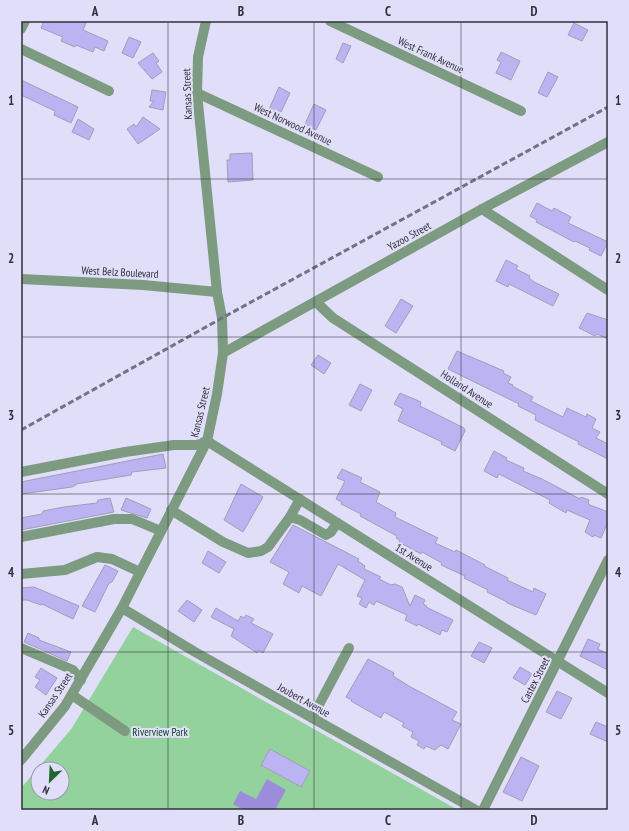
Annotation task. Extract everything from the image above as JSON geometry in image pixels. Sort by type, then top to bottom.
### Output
[{"type":"street","points":[[21,29],[25,21]]},
{"type":"street","name":"Kansas Street","points":[[23,755],[65,706],[81,680],[122,608],[207,441],[217,394],[223,353],[222,318],[217,292],[197,93],[198,57],[206,21]]},
{"type":"street","name":"West Frank Avenue","points":[[330,21],[521,111]]},
{"type":"street","points":[[21,49],[110,91]]},
{"type":"street","name":"West Norwood Avenue","points":[[197,93],[378,177]]},
{"type":"street","name":"Yazoo Street","points":[[223,353],[482,209],[608,142]]},
{"type":"street","points":[[482,209],[608,290]]},
{"type":"street","name":"West Belz Boulevard","points":[[21,279],[143,285],[217,292]]},
{"type":"street","name":"Holland Avenue","points":[[316,302],[333,318],[608,494]]},
{"type":"street","points":[[21,472],[125,452],[174,445],[197,445],[207,441]]},
{"type":"street","name":"1st Avenue","points":[[207,441],[608,693]]},
{"type":"street","points":[[172,510],[223,542],[248,553],[261,551],[268,547],[290,517],[300,499]]},
{"type":"street","points":[[290,517],[300,520],[326,535],[331,532],[337,523]]},
{"type":"street","points":[[21,537],[120,519],[132,519],[161,530]]},
{"type":"street","points":[[21,574],[65,570],[96,557],[112,559],[140,572]]},
{"type":"street","name":"Castex Street","points":[[483,810],[608,560]]},
{"type":"street","name":"Joubert Avenue","points":[[122,608],[312,718],[476,810]]},
{"type":"street","points":[[21,648],[73,670],[81,680]]},
{"type":"street","points":[[312,718],[349,648]]},
{"type":"street","points":[[72,695],[125,731]]},
{"type":"green space","name":"Riverview Park","points":[[133,627],[458,810],[21,810],[21,788],[30,777],[30,801],[70,801],[70,761],[44,761],[72,728]]},
{"type":"shaded area","points":[[267,779],[286,790],[275,810],[243,810],[233,804],[240,791],[256,799]]},
{"type":"building","points":[[44,21],[81,21],[86,23],[83,30],[108,41],[104,51],[95,47],[93,52],[61,41],[63,37],[41,28]]},
{"type":"building","points":[[574,23],[588,30],[582,41],[568,35]]},
{"type":"building","points":[[129,37],[141,42],[133,58],[122,53]]},
{"type":"building","points":[[343,43],[351,46],[343,63],[336,59]]},
{"type":"building","points":[[501,52],[520,61],[511,80],[496,73],[501,62],[497,60]]},
{"type":"building","points":[[153,53],[159,61],[156,63],[162,72],[152,79],[138,63]]},
{"type":"building","points":[[548,72],[558,77],[547,97],[538,93]]},
{"type":"building","points":[[21,80],[78,107],[71,123],[54,115],[55,111],[21,95]]},
{"type":"building","points":[[279,87],[290,93],[281,112],[279,111],[278,114],[270,110],[270,107]]},
{"type":"building","points":[[152,90],[166,92],[163,110],[149,107],[154,101],[150,101]]},
{"type":"building","points":[[314,104],[326,110],[316,130],[305,124]]},
{"type":"building","points":[[143,117],[160,129],[138,144],[127,129],[134,124],[136,127]]},
{"type":"building","points":[[78,119],[94,129],[89,140],[72,132]]},
{"type":"building","points":[[252,153],[253,180],[228,182],[227,160],[230,160],[230,154]]},
{"type":"building","points":[[537,203],[552,211],[554,208],[571,217],[568,223],[608,242],[601,256],[589,250],[590,248],[575,241],[574,242],[536,222],[537,220],[530,216]]},
{"type":"building","points":[[506,260],[518,266],[516,269],[530,276],[529,278],[534,282],[559,294],[553,306],[509,284],[508,287],[496,281]]},
{"type":"building","points":[[401,299],[413,306],[396,333],[385,326]]},
{"type":"building","points":[[587,313],[608,320],[608,339],[597,334],[595,336],[579,328]]},
{"type":"building","points":[[457,351],[504,371],[503,373],[511,377],[508,383],[533,397],[531,401],[563,417],[567,408],[586,417],[587,414],[596,419],[592,428],[600,432],[596,438],[608,444],[608,459],[578,444],[579,442],[535,420],[536,415],[518,406],[519,404],[448,369]]},
{"type":"building","points":[[318,355],[331,363],[324,374],[311,365]]},
{"type":"building","points":[[360,384],[372,390],[361,411],[349,405]]},
{"type":"building","points":[[400,393],[421,402],[420,406],[464,428],[465,431],[455,451],[441,444],[442,442],[398,421],[403,409],[394,404]]},
{"type":"building","points":[[494,451],[507,458],[506,460],[524,468],[523,471],[580,499],[581,497],[589,500],[588,503],[590,505],[608,512],[608,522],[601,538],[594,535],[593,537],[585,532],[590,520],[567,510],[566,513],[549,503],[550,500],[499,474],[497,478],[484,471]]},
{"type":"building","points":[[163,454],[166,468],[132,472],[131,475],[76,484],[72,487],[21,494],[21,482]]},
{"type":"building","points":[[342,469],[362,478],[360,482],[380,492],[376,502],[396,513],[395,517],[438,538],[435,543],[455,552],[456,550],[508,578],[507,580],[533,592],[534,588],[546,594],[536,615],[507,603],[487,592],[488,590],[464,578],[465,576],[441,565],[442,563],[399,542],[400,540],[396,538],[397,536],[360,516],[361,514],[341,504],[342,502],[336,499],[345,481],[337,478]]},
{"type":"building","points":[[241,484],[263,497],[243,532],[224,520]]},
{"type":"building","points":[[110,498],[114,512],[21,530],[21,518],[42,514],[43,511],[97,503],[98,500]]},
{"type":"building","points":[[126,498],[151,509],[147,518],[121,510]]},
{"type":"building","points":[[293,525],[359,559],[358,561],[365,566],[364,569],[381,577],[379,579],[391,585],[395,584],[402,587],[410,606],[415,595],[425,600],[423,604],[427,606],[426,607],[453,620],[447,632],[442,630],[440,635],[418,624],[417,626],[405,620],[407,615],[376,601],[374,605],[369,602],[366,608],[359,604],[362,598],[357,596],[365,580],[338,564],[321,596],[302,586],[299,593],[283,584],[289,572],[270,562]]},
{"type":"building","points":[[208,551],[226,562],[219,573],[202,563]]},
{"type":"building","points":[[105,565],[118,571],[112,582],[109,583],[95,612],[82,606]]},
{"type":"building","points":[[34,587],[79,606],[73,619],[42,604],[21,600],[21,588]]},
{"type":"building","points":[[187,600],[202,610],[194,622],[178,611]]},
{"type":"building","points":[[216,608],[238,621],[241,616],[244,618],[246,615],[254,619],[251,623],[273,634],[263,653],[259,650],[257,653],[231,636],[234,629],[211,617]]},
{"type":"building","points":[[28,633],[39,638],[39,640],[71,652],[67,661],[24,642]]},
{"type":"building","points":[[588,639],[600,644],[598,649],[608,654],[608,670],[580,656]]},
{"type":"building","points":[[479,642],[492,648],[484,663],[471,656]]},
{"type":"building","points":[[368,659],[394,673],[393,676],[409,686],[457,712],[452,720],[461,724],[448,749],[441,745],[435,750],[426,746],[424,749],[417,745],[419,741],[411,737],[413,732],[402,726],[404,723],[384,712],[381,718],[346,697]]},
{"type":"building","points":[[520,667],[532,674],[525,685],[513,678]]},
{"type":"building","points":[[41,668],[57,678],[46,695],[35,687],[40,680],[35,677]]},
{"type":"building","points":[[557,691],[572,698],[561,719],[546,712]]},
{"type":"building","points":[[596,722],[608,727],[608,742],[590,734]]},
{"type":"building","points":[[270,749],[310,771],[301,787],[261,765]]},
{"type":"building","points":[[521,757],[539,766],[522,801],[503,792]]},
{"type":"railway","points":[[21,430],[222,318],[608,107]]}]
